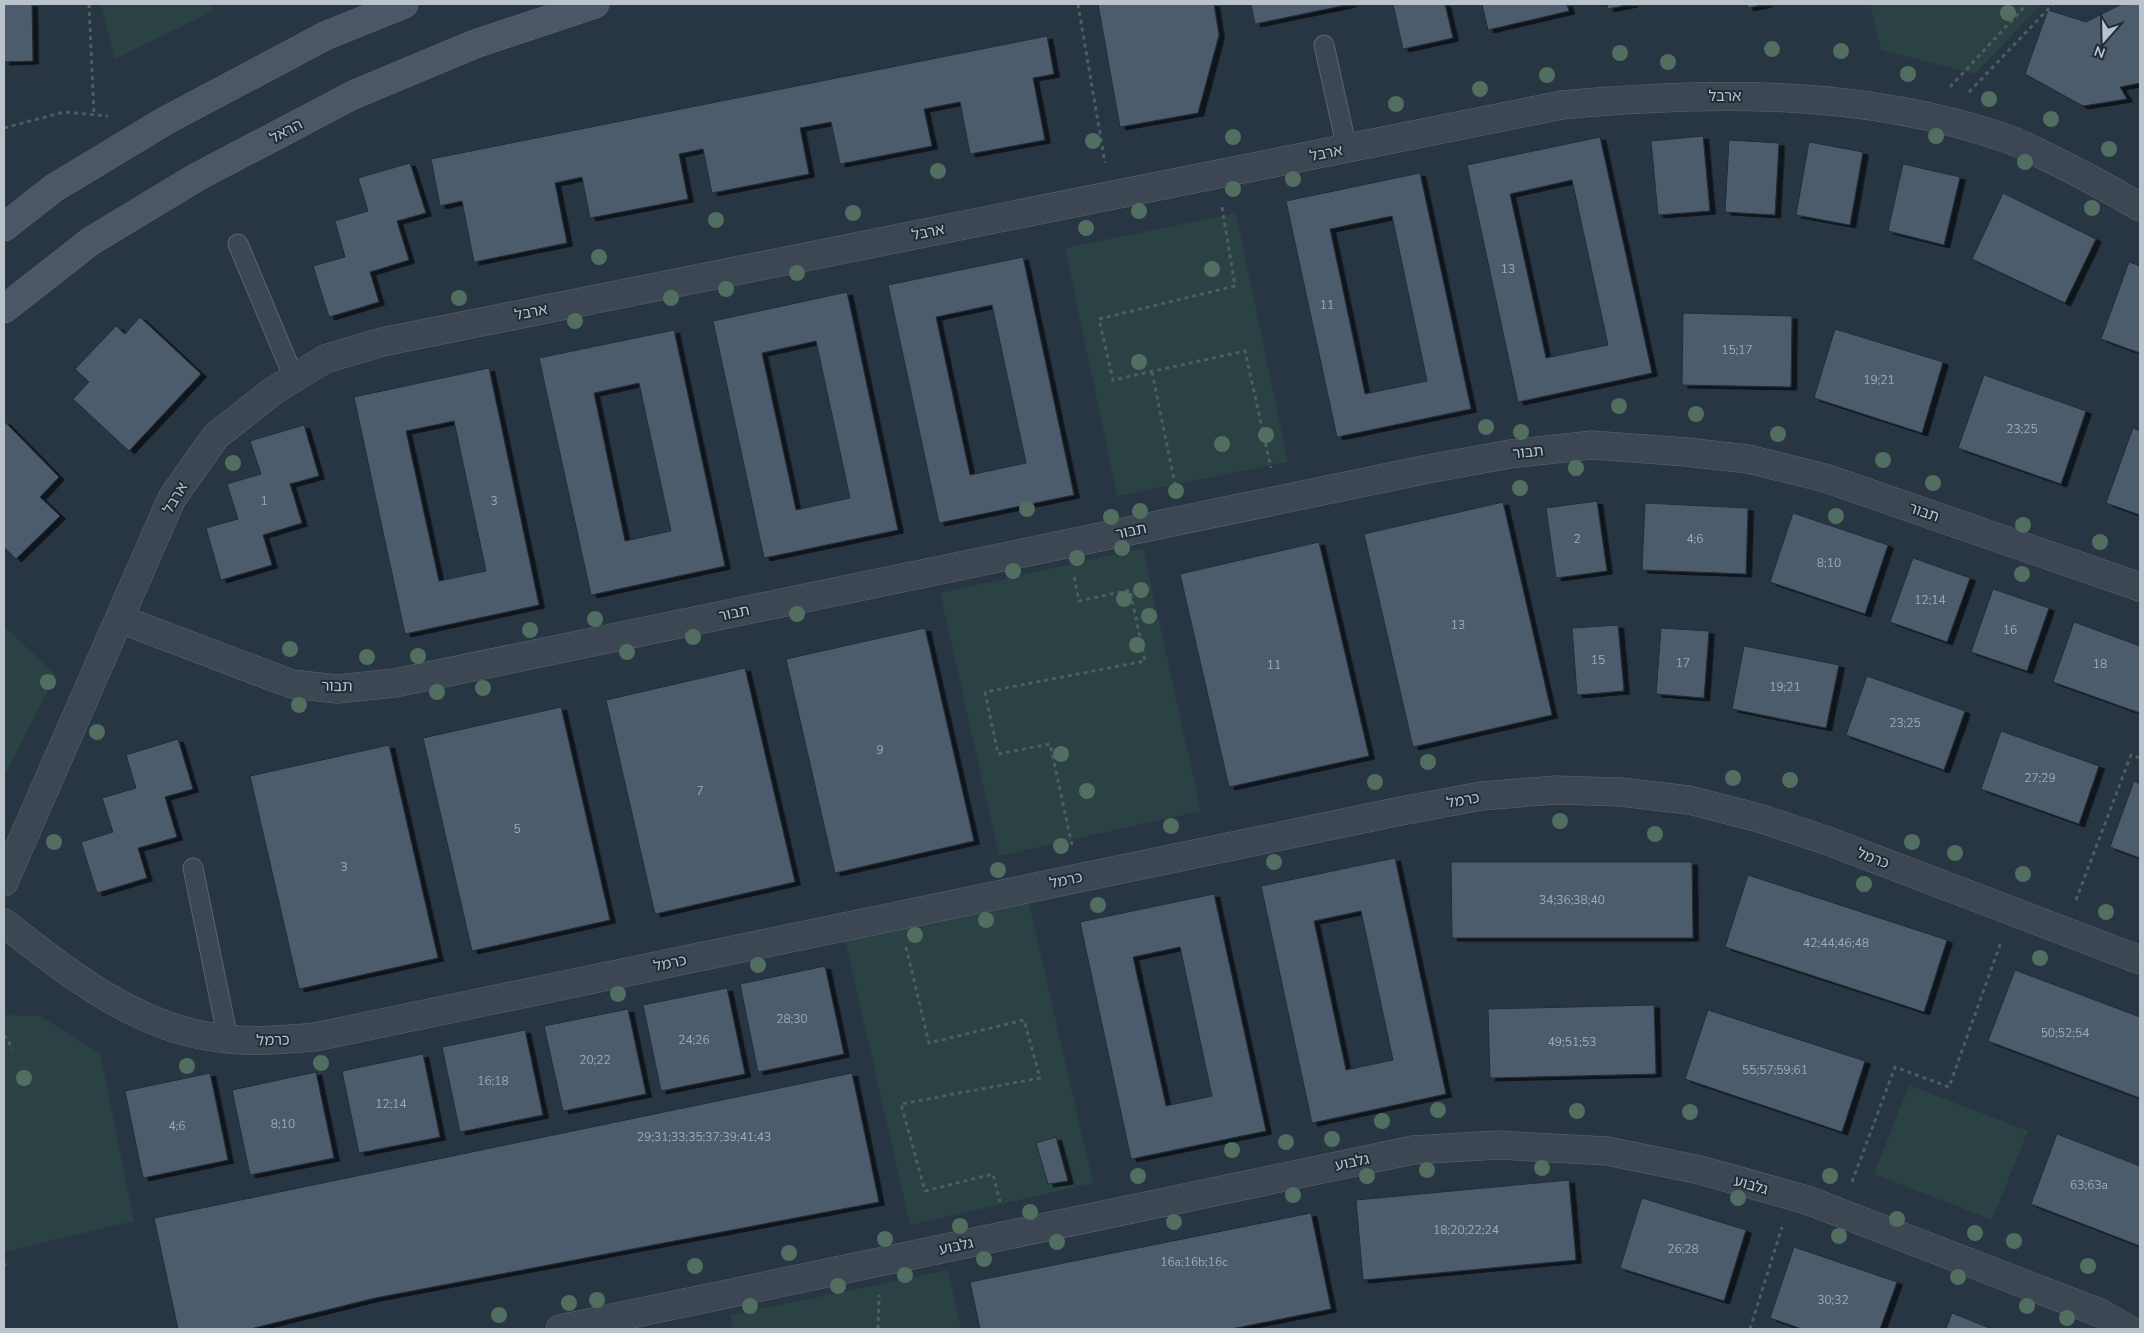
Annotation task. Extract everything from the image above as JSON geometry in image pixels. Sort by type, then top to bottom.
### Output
[{"type":"main road","points":[[4,227],[54,188],[165,121],[325,36],[404,4]]},
{"type":"main road","name":"הראל","points":[[4,309],[99,236],[197,177],[353,95],[475,44],[594,4]]},
{"type":"street","name":"ארבל","points":[[4,882],[172,498],[216,436],[273,391],[325,360],[382,342],[1562,105],[1639,98],[1732,96],[1817,100],[1918,113],[2007,138],[2090,178],[2140,207]]},
{"type":"street","name":"תבור","points":[[120,619],[292,684],[337,689],[395,683],[1278,500],[1510,454],[1592,446],[1686,452],[1748,460],[1825,478],[2140,587]]},
{"type":"street","name":"כרמל","points":[[4,923],[69,972],[123,1007],[169,1026],[228,1039],[259,1041],[315,1038],[1401,810],[1482,796],[1556,790],[1620,792],[1689,800],[1759,818],[1828,841],[2140,960]]},
{"type":"street","name":"גלבוע","points":[[560,1329],[1413,1150],[1498,1145],[1607,1151],[1700,1170],[1792,1196],[2100,1313],[2128,1329]]},
{"type":"lane","points":[[1324,45],[1347,149]]},
{"type":"lane","points":[[238,244],[294,378]]},
{"type":"lane","points":[[193,868],[228,1039]]},
{"type":"path","points":[[4,128],[64,112],[94,114],[89,4]]},
{"type":"path","points":[[1078,4],[1110,196]]},
{"type":"path","points":[[1945,93],[2027,4]]},
{"type":"path","points":[[1943,120],[2053,4]]},
{"type":"path","points":[[1216,175],[1235,286],[1099,319],[1113,380],[1245,351],[1278,500]]},
{"type":"path","points":[[1152,372],[1182,520]]},
{"type":"path","points":[[1068,544],[1079,601],[1130,590],[1145,660],[986,692],[998,754],[1050,744],[1079,878]]},
{"type":"path","points":[[2065,931],[2131,755],[2140,758]]},
{"type":"path","points":[[1840,1213],[1895,1067],[1949,1087],[2012,911]]},
{"type":"path","points":[[899,915],[929,1043],[1024,1020],[1040,1078],[901,1104],[925,1191],[993,1174],[1008,1234]]},
{"type":"path","points":[[4,1035],[13,1049]]},
{"type":"path","points":[[1750,1329],[1792,1196]]},
{"type":"green space","points":[[101,4],[210,4],[213,11],[115,59]]},
{"type":"green space","points":[[1870,4],[2042,4],[1975,74],[1881,50]]},
{"type":"green space","points":[[1236,213],[1288,462],[1117,496],[1065,248]]},
{"type":"green space","points":[[1143,548],[1201,811],[999,856],[940,593]]},
{"type":"green space","points":[[4,626],[56,675],[4,776]]},
{"type":"green space","points":[[1028,899],[1093,1183],[910,1225],[845,940]]},
{"type":"green space","points":[[4,1016],[40,1016],[100,1053],[134,1221],[4,1252]]},
{"type":"green space","points":[[1909,1085],[2028,1131],[1992,1220],[1874,1174]]},
{"type":"green space","points":[[948,1270],[961,1329],[733,1329],[730,1315]]},
{"type":"building","points":[[4,4],[32,4],[33,61],[4,62]]},
{"type":"building","points":[[1098,4],[1214,4],[1219,35],[1198,113],[1120,127]]},
{"type":"building","points":[[1251,4],[1351,4],[1255,24]]},
{"type":"building","points":[[1393,4],[1445,4],[1453,38],[1403,49]]},
{"type":"building","points":[[1482,4],[1567,4],[1569,11],[1488,30]]},
{"type":"building","points":[[1607,4],[1632,4],[1608,9]]},
{"type":"building","points":[[1747,4],[1767,4],[1748,8]]},
{"type":"building","points":[[2122,4],[2140,4],[2140,83],[2120,87],[2127,99],[2083,106],[2025,74],[2048,10],[2086,22]]},
{"type":"building","points":[[1047,36],[1054,74],[1033,78],[1045,140],[970,154],[960,102],[924,109],[932,146],[840,164],[831,122],[800,128],[809,174],[712,193],[703,149],[679,154],[688,199],[590,218],[582,177],[555,183],[567,243],[474,262],[462,201],[440,206],[431,159]]},
{"type":"building","points":[[1703,136],[1710,211],[1658,215],[1651,141]]},
{"type":"building","points":[[1600,137],[1652,373],[1518,402],[1467,165]],"holes":[[[1572,180],[1608,345],[1546,358],[1510,194]]]},
{"type":"building","points":[[1729,140],[1779,143],[1775,215],[1725,212]]},
{"type":"building","points":[[1809,142],[1863,152],[1850,225],[1796,215]]},
{"type":"building","points":[[410,163],[426,213],[397,221],[409,260],[370,272],[379,302],[329,317],[313,266],[345,257],[335,221],[368,211],[358,178]]},
{"type":"building","points":[[1903,164],[1960,177],[1944,245],[1888,231]]},
{"type":"building","points":[[1420,173],[1471,409],[1337,437],[1286,201]],"holes":[[[1392,216],[1427,381],[1365,394],[1330,229]]]},
{"type":"building","points":[[2003,193],[2096,239],[2065,303],[1972,259]]},
{"type":"building","points":[[1023,257],[1074,495],[939,523],[888,285]],"holes":[[[992,305],[1026,463],[970,475],[936,317]]]},
{"type":"building","points":[[2129,262],[2140,266],[2140,353],[2101,339]]},
{"type":"building","points":[[847,292],[898,530],[764,558],[713,321]],"holes":[[[816,341],[850,498],[796,510],[762,353]]]},
{"type":"building","points":[[1683,313],[1792,316],[1791,387],[1682,385]]},
{"type":"building","points":[[140,317],[201,374],[129,451],[73,399],[89,382],[75,369],[116,326],[125,334]]},
{"type":"building","points":[[1835,329],[1943,362],[1922,433],[1814,398]]},
{"type":"building","points":[[674,330],[725,566],[591,595],[539,358]],"holes":[[[639,383],[671,531],[625,541],[594,393]]]},
{"type":"building","points":[[489,368],[539,605],[405,634],[354,397]],"holes":[[[454,421],[486,571],[439,581],[406,431]]]},
{"type":"building","points":[[1984,375],[2086,411],[2061,484],[1958,448]]},
{"type":"building","points":[[4,421],[59,477],[40,497],[60,516],[16,559],[4,547]]},
{"type":"building","points":[[304,425],[319,476],[290,484],[302,523],[263,535],[272,565],[221,580],[206,528],[238,519],[227,484],[261,474],[250,441]]},
{"type":"building","points":[[2133,428],[2140,431],[2140,515],[2106,503]]},
{"type":"building","points":[[1597,501],[1607,571],[1556,578],[1546,508]]},
{"type":"building","points":[[1503,502],[1552,715],[1413,747],[1364,534]]},
{"type":"building","points":[[1645,503],[1748,508],[1746,574],[1642,570]]},
{"type":"building","points":[[1793,513],[1888,545],[1865,614],[1770,582]]},
{"type":"building","points":[[1319,542],[1369,756],[1229,787],[1180,574]]},
{"type":"building","points":[[1913,558],[1970,578],[1947,642],[1890,622]]},
{"type":"building","points":[[1993,589],[2049,608],[2027,671],[1971,652]]},
{"type":"building","points":[[2074,622],[2140,646],[2140,713],[2053,682]]},
{"type":"building","points":[[1618,625],[1624,691],[1577,695],[1572,628]]},
{"type":"building","points":[[925,628],[974,841],[835,873],[786,659]]},
{"type":"building","points":[[1661,628],[1709,631],[1704,698],[1656,694]]},
{"type":"building","points":[[1744,646],[1839,665],[1826,728],[1732,709]]},
{"type":"building","points":[[745,668],[795,882],[655,914],[606,700]]},
{"type":"building","points":[[1867,676],[1965,711],[1944,770],[1846,735]]},
{"type":"building","points":[[561,707],[610,920],[472,951],[423,738]]},
{"type":"building","points":[[2001,731],[2099,766],[2079,824],[1981,789]]},
{"type":"building","points":[[178,739],[193,789],[165,797],[177,837],[138,848],[147,878],[97,893],[81,842],[113,832],[102,798],[136,788],[126,755]]},
{"type":"building","points":[[389,745],[438,958],[299,989],[250,776]]},
{"type":"building","points":[[2134,781],[2140,784],[2140,858],[2110,847]]},
{"type":"building","points":[[1395,858],[1446,1094],[1312,1123],[1261,886]],"holes":[[[1361,911],[1393,1060],[1346,1070],[1314,921]]]},
{"type":"building","points":[[1451,862],[1692,862],[1693,938],[1452,938]]},
{"type":"building","points":[[1748,875],[1947,940],[1924,1012],[1725,947]]},
{"type":"building","points":[[1214,894],[1266,1131],[1131,1159],[1080,922]],"holes":[[[1180,947],[1212,1096],[1166,1106],[1133,957]]]},
{"type":"building","points":[[825,966],[844,1054],[758,1072],[740,984]]},
{"type":"building","points":[[2015,970],[2140,1017],[2140,1098],[1988,1041]]},
{"type":"building","points":[[727,988],[745,1074],[661,1091],[643,1005]]},
{"type":"building","points":[[1654,1005],[1656,1074],[1490,1078],[1488,1009]]},
{"type":"building","points":[[628,1009],[646,1094],[563,1111],[544,1026]]},
{"type":"building","points":[[1708,1010],[1865,1061],[1842,1132],[1685,1079]]},
{"type":"building","points":[[525,1030],[543,1115],[460,1132],[442,1047]]},
{"type":"building","points":[[423,1054],[440,1137],[359,1153],[342,1071]]},
{"type":"building","points":[[316,1072],[334,1158],[250,1175],[232,1090]]},
{"type":"building","points":[[210,1073],[228,1160],[143,1178],[125,1091]]},
{"type":"building","points":[[852,1073],[879,1202],[375,1298],[250,1329],[178,1329],[154,1218]]},
{"type":"building","points":[[2057,1134],[2140,1166],[2140,1246],[2031,1204]]},
{"type":"building","points":[[1056,1137],[1068,1181],[1048,1184],[1036,1143]]},
{"type":"building","points":[[1569,1180],[1576,1260],[1363,1280],[1356,1200]]},
{"type":"building","points":[[1642,1198],[1746,1230],[1724,1301],[1620,1268]]},
{"type":"building","points":[[1311,1213],[1331,1309],[1231,1329],[980,1329],[970,1282]]},
{"type":"building","points":[[1794,1247],[1897,1282],[1880,1329],[1802,1329],[1770,1318]]},
{"type":"building","points":[[1952,1313],[1992,1329],[1946,1329]]}]
